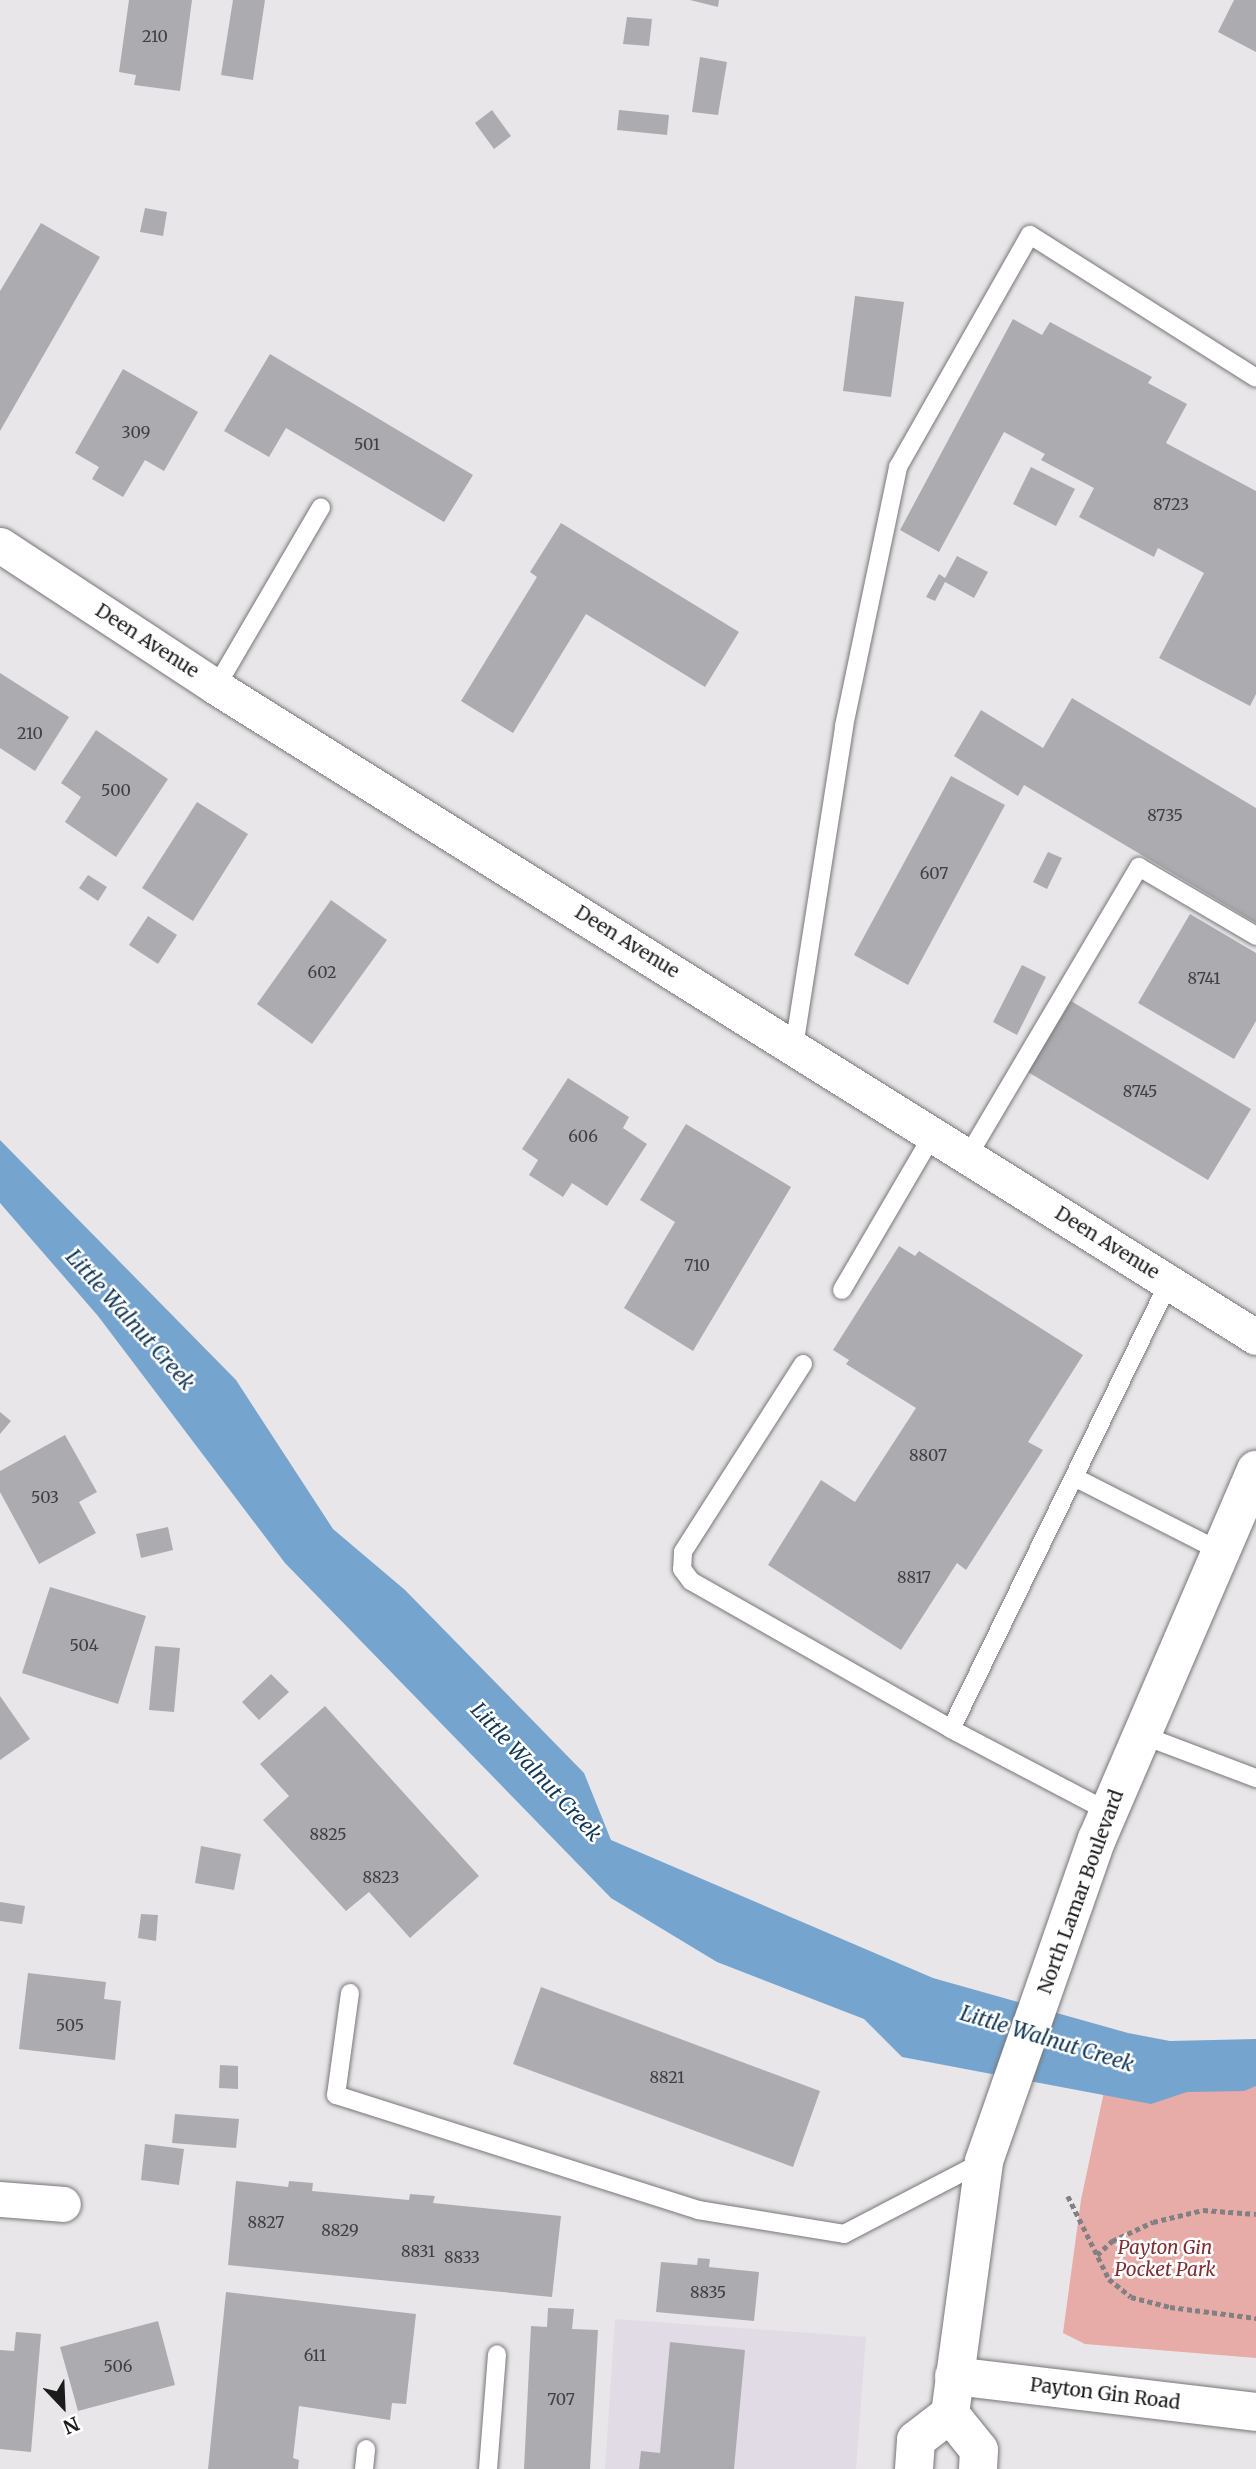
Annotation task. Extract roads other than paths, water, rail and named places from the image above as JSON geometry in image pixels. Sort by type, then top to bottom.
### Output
[{"type":"main road","name":"North Lamar Boulevard","points":[[950,2414],[984,2161],[1103,1826],[1256,1470]]},
{"type":"main road","name":"Payton Gin Road","points":[[954,2376],[1256,2412]]},
{"type":"main road","points":[[914,2469],[916,2440],[950,2414],[979,2450],[978,2469]]},
{"type":"street","name":"Deen Avenue","points":[[0,545],[216,687],[1256,1337]]},
{"type":"street","points":[[0,2199],[63,2204]]},
{"type":"lane","points":[[794,1047],[844,726],[898,467],[1030,235],[1256,378]]},
{"type":"lane","points":[[216,687],[321,507]]},
{"type":"lane","points":[[968,1156],[1139,867],[1256,936]]},
{"type":"lane","points":[[842,1290],[933,1134]]},
{"type":"lane","points":[[951,1729],[1076,1478],[1169,1282]]},
{"type":"lane","points":[[803,1364],[683,1552],[682,1569],[691,1581],[951,1729],[1103,1826]]},
{"type":"lane","points":[[1076,1478],[1220,1551]]},
{"type":"lane","points":[[1142,1735],[1256,1778]]},
{"type":"lane","points":[[350,1993],[336,2095],[698,2210],[844,2234],[984,2161]]},
{"type":"lane","points":[[488,2469],[497,2354]]},
{"type":"lane","points":[[364,2469],[366,2449]]},
{"type":"water","name":"Little Walnut Creek","points":[[0,1140],[236,1380],[333,1529],[405,1590],[584,1773],[611,1840],[933,1978],[1128,2033],[1170,2041],[1256,2039],[1256,2086],[1244,2091],[1187,2092],[1151,2104],[902,2057],[864,2019],[717,1962],[611,1898],[285,1563],[98,1316],[0,1203]]},
{"type":"park label","name":"Payton Gin Pocket Park","points":[[1165,2259]]}]
